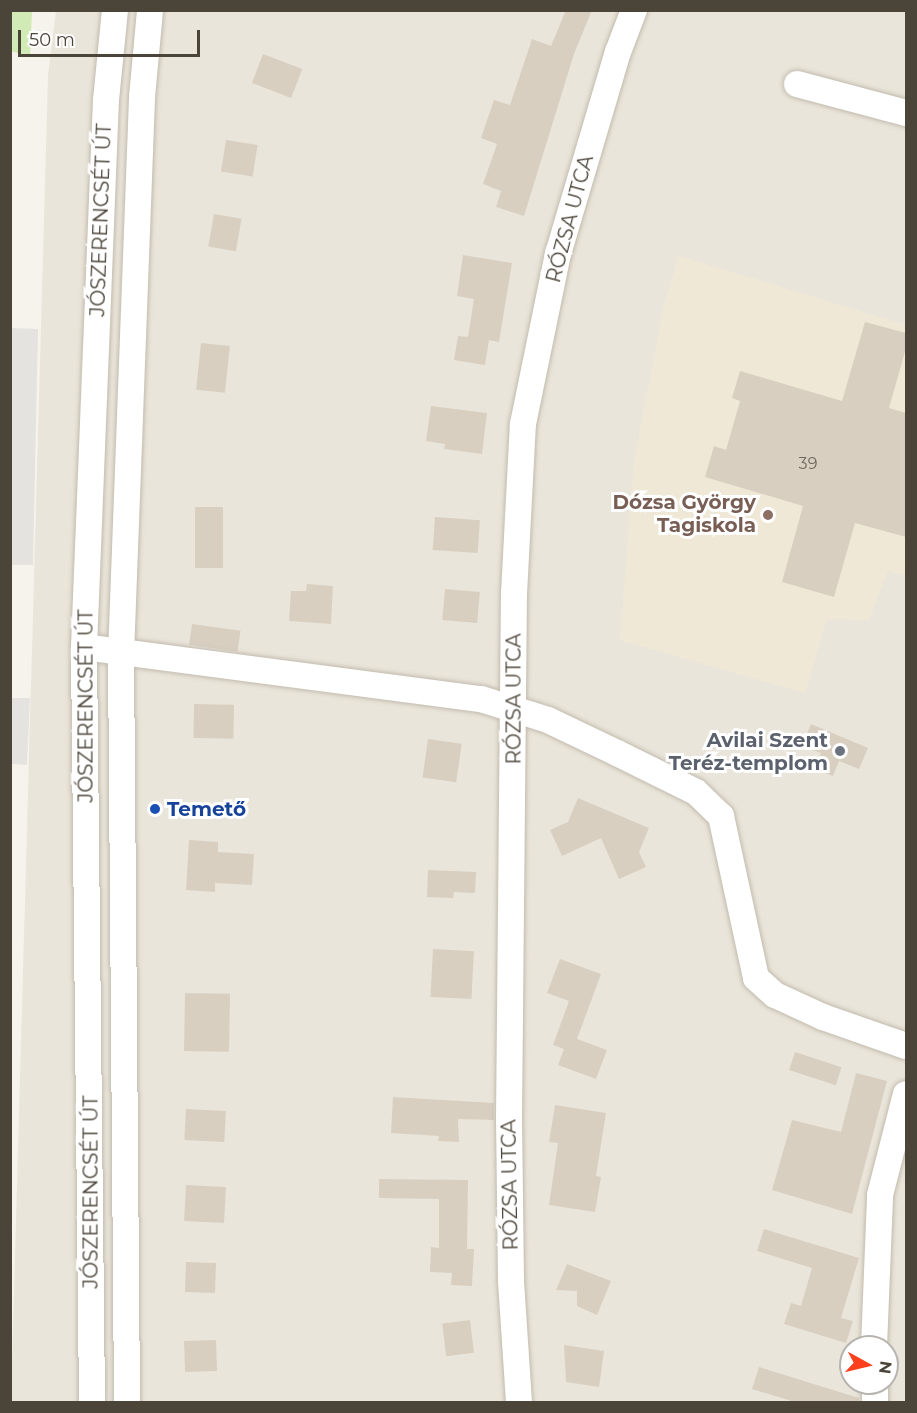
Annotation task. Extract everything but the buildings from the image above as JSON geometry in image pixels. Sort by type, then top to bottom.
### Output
[{"type":"street","name":"JÓSZERENCSÉT ÚT","points":[[92,1402],[84,647],[105,112],[115,10]]},
{"type":"street","name":"JÓSZERENCSÉT ÚT","points":[[127,1402],[121,655],[142,97],[150,10]]},
{"type":"street","name":"RÓZSA UTCA","points":[[519,1402],[511,1281],[509,1120],[515,710],[514,594],[523,424],[558,254],[618,52],[634,10]]},
{"type":"street","points":[[797,84],[906,113]]},
{"type":"street","points":[[84,647],[121,655],[470,697],[548,720],[709,802],[721,816],[756,978],[775,995],[823,1017],[906,1046]]},
{"type":"street","points":[[874,1335],[880,1195],[906,1094]]},
{"type":"shaded area","points":[[56,11],[906,11],[906,1402],[11,1402],[48,75]]},
{"type":"shaded area","name":"Dózsa György Tagiskola","points":[[679,256],[906,325],[906,576],[888,571],[869,620],[827,619],[805,693],[620,640],[634,460],[664,305]]},
{"type":"shaded area","points":[[11,328],[38,329],[33,565],[11,565]]},
{"type":"shaded area","points":[[11,698],[30,698],[27,765],[11,764]]},
{"type":"green space","points":[[10,11],[32,11],[30,57],[11,51]]},
{"type":"place","name":"Dózsa György Tagiskola","points":[[768,515]]},
{"type":"place","name":"Avilai Szent Teréz-templom","points":[[840,751]]},
{"type":"place","name":"Temető","points":[[155,809]]}]
